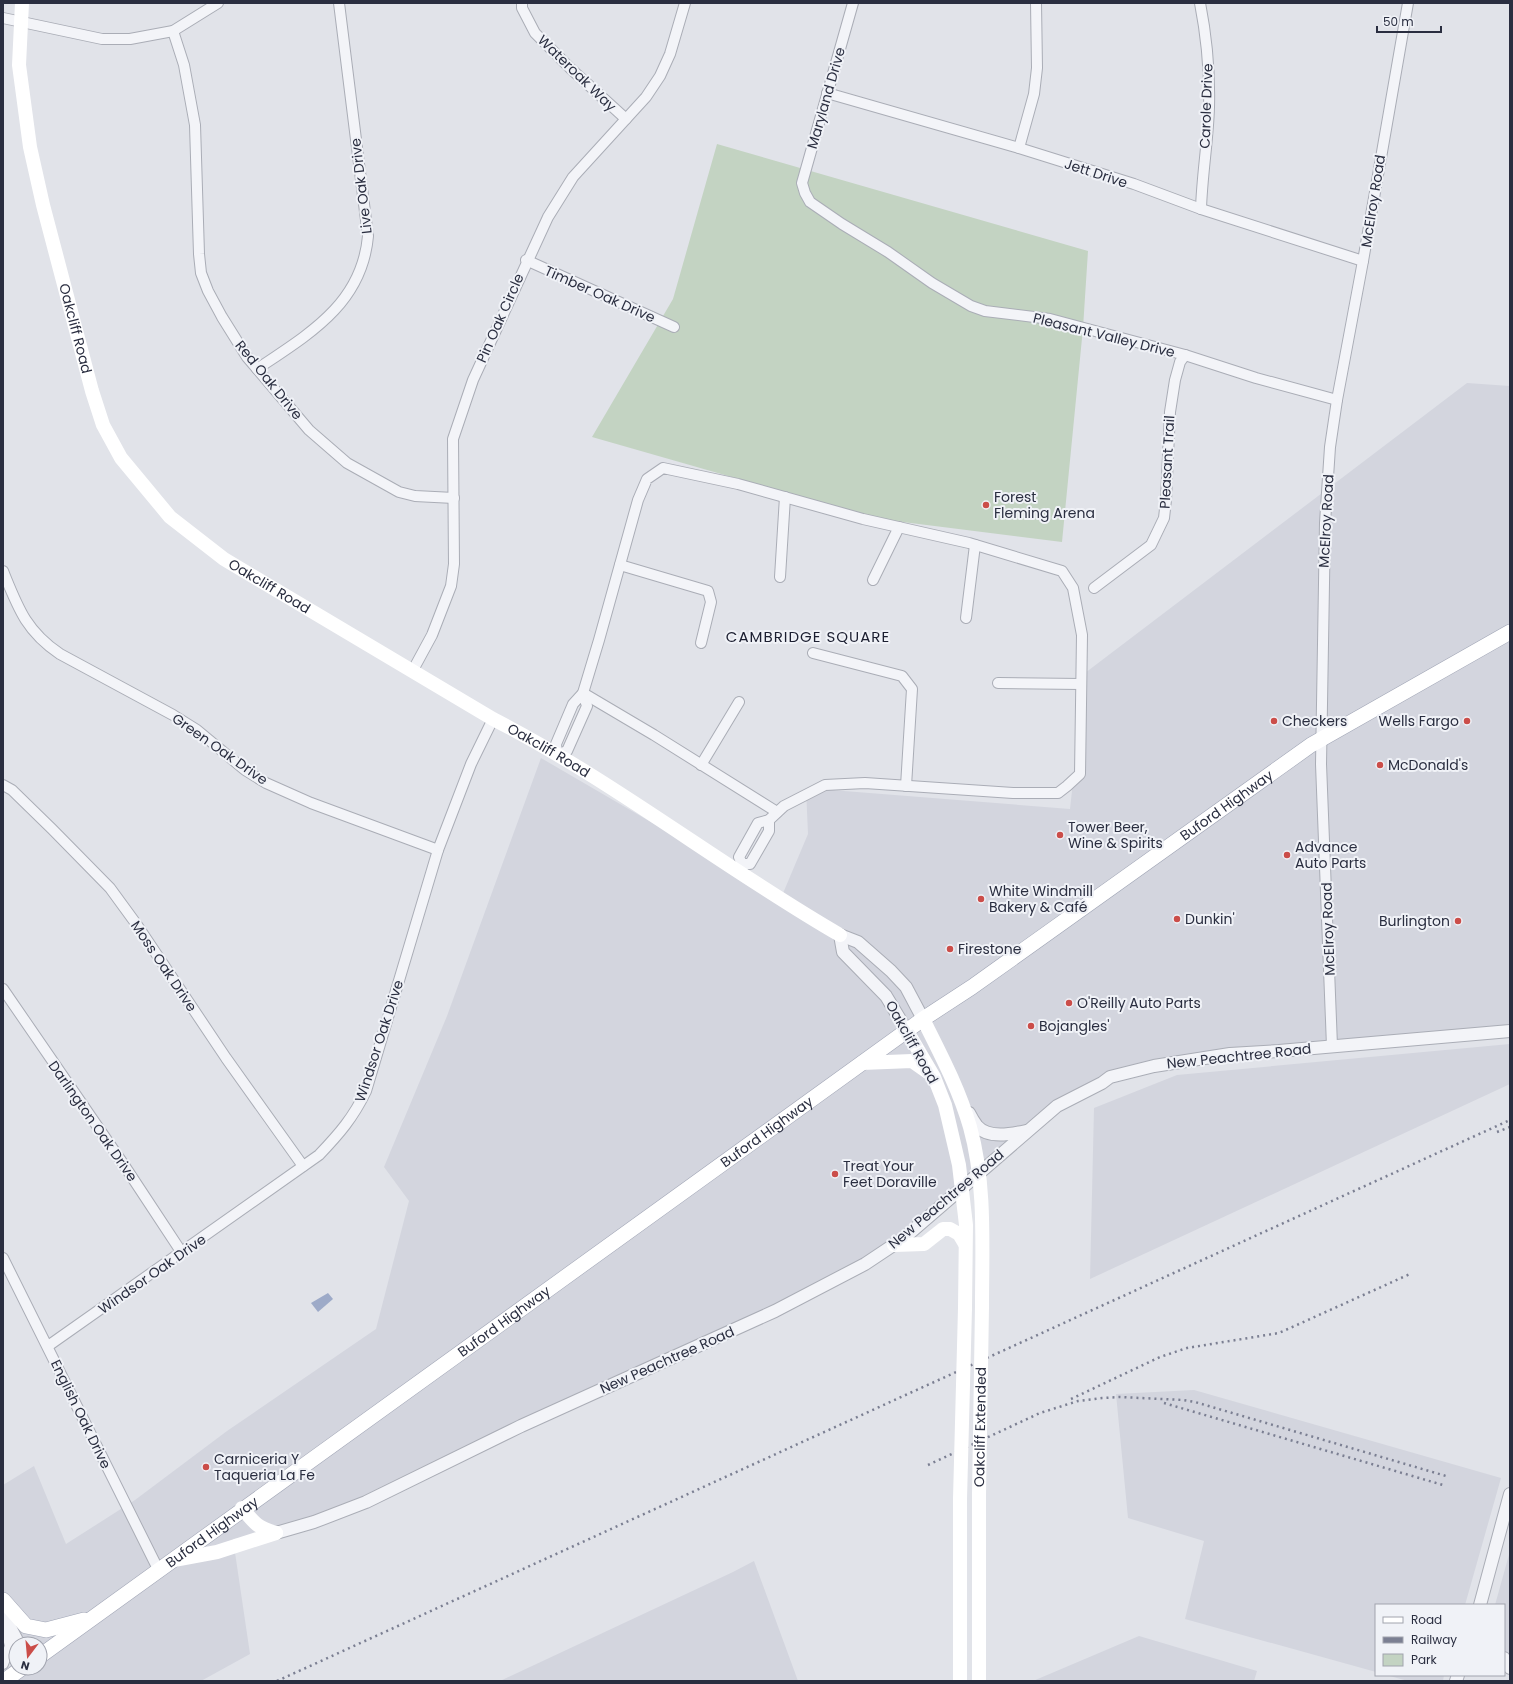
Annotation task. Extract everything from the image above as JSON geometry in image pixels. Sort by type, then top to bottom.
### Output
[{"type":"main road","name":"Oakcliff Road","points":[[22,3],[19,65],[30,147],[42,205],[92,391],[103,425],[120,458],[170,517],[224,560],[413,670],[493,719],[528,737],[740,867],[810,918],[840,935]]},
{"type":"main road","name":"Buford Highway","points":[[48,1650],[174,1560],[242,1508],[923,1019],[972,987],[1283,765],[1320,740],[1510,632]]},
{"type":"main road","name":"Oakcliff Road","points":[[923,1019],[952,1075],[963,1103],[971,1129],[978,1173]]},
{"type":"main road","name":"Oakcliff Road","points":[[907,1031],[934,1077],[945,1105],[959,1165],[961,1188]]},
{"type":"main road","points":[[862,1063],[912,1062],[934,1077]]},
{"type":"main road","name":"Oakcliff Extended","points":[[978,1173],[982,1204],[979,1681]]},
{"type":"main road","name":"Oakcliff Extended","points":[[960,1681],[960,1499],[966,1244],[966,1225],[961,1188]]},
{"type":"main road","points":[[894,1245],[924,1244],[943,1229],[950,1229],[959,1234],[966,1244]]},
{"type":"main road","points":[[242,1508],[254,1523],[261,1528],[276,1533]]},
{"type":"main road","points":[[174,1560],[217,1552],[276,1533]]},
{"type":"main road","points":[[3,1600],[26,1626],[46,1630],[94,1617]]},
{"type":"street","points":[[3,18],[20,20],[102,39],[130,39],[173,31],[218,3]]},
{"type":"street","name":"Live Oak Drive","points":[[257,369],[299,341],[342,304],[353,286],[367,250],[368,236],[339,3]]},
{"type":"street","name":"Wateroak Way","points":[[522,3],[522,8],[535,33],[571,69],[626,119]]},
{"type":"street","name":"Pin Oak Circle","points":[[413,670],[432,635],[451,586],[454,564],[453,439],[473,380],[526,260],[548,216],[573,177],[646,97],[660,76],[670,54],[685,3]]},
{"type":"street","name":"Maryland Drive","points":[[804,193],[802,183],[853,3]]},
{"type":"street","points":[[1019,148],[1034,94],[1037,68],[1036,3]]},
{"type":"street","name":"Carole Drive","points":[[1200,3],[1208,47],[1209,109],[1200,209]]},
{"type":"street","name":"McElroy Road","points":[[1332,1046],[1320,740],[1325,522],[1330,447],[1337,400],[1408,3]]},
{"type":"street","name":"Red Oak Drive","points":[[173,31],[190,92],[195,125],[199,254],[201,273],[208,291],[222,317],[257,369],[309,430],[347,463],[399,492],[415,496],[454,498]]},
{"type":"street","name":"Jett Drive","points":[[827,93],[1019,148],[1134,184],[1200,209],[1363,261]]},
{"type":"street","name":"Pleasant Valley Drive","points":[[804,193],[810,202],[842,224],[888,252],[932,283],[971,306],[985,311],[1050,319],[1185,355],[1256,378],[1337,400]]},
{"type":"street","name":"Timber Oak Drive","points":[[526,260],[674,327]]},
{"type":"street","name":"Pleasant Trail","points":[[1094,588],[1151,545],[1164,518],[1170,412],[1175,380],[1180,362],[1185,355]]},
{"type":"street","points":[[557,755],[567,751],[587,706],[583,693],[638,500],[647,479],[663,468],[738,484],[899,527],[975,545],[1062,571],[1073,588],[1082,635],[1080,774],[1068,786],[1058,793],[1013,792],[865,783],[825,785],[784,806],[777,812],[769,820],[769,831],[750,864],[740,867]]},
{"type":"street","points":[[780,577],[785,497]]},
{"type":"street","points":[[873,580],[899,527]]},
{"type":"street","points":[[966,618],[975,545]]},
{"type":"street","points":[[620,565],[708,591],[711,602],[701,643]]},
{"type":"street","name":"Green Oak Drive","points":[[3,571],[18,609],[31,630],[45,644],[60,654],[173,715],[197,730],[245,770],[266,783],[311,803],[438,850]]},
{"type":"street","points":[[812,653],[902,676],[912,689],[906,786]]},
{"type":"street","points":[[998,683],[1081,684]]},
{"type":"street","points":[[583,693],[777,812]]},
{"type":"street","points":[[701,765],[739,702]]},
{"type":"street","name":"Windsor Oak Drive","points":[[48,1346],[319,1155],[336,1137],[356,1111],[366,1091],[438,850],[470,764],[493,719]]},
{"type":"street","name":"Moss Oak Drive","points":[[3,785],[12,790],[110,888],[137,925],[226,1058],[303,1166]]},
{"type":"street","name":"Oakcliff Road","points":[[840,935],[858,942],[891,971],[906,987],[923,1019]]},
{"type":"street","name":"Oakcliff Road","points":[[840,935],[843,952],[886,996],[907,1031]]},
{"type":"street","name":"Darlington Oak Drive","points":[[3,989],[124,1165],[182,1253]]},
{"type":"street","name":"New Peachtree Road","points":[[276,1533],[314,1522],[366,1502],[522,1426],[775,1311],[865,1264],[904,1238],[1057,1106],[1102,1083],[1110,1077],[1184,1060],[1230,1054],[1510,1030]]},
{"type":"street","points":[[963,1103],[978,1128],[990,1133],[1006,1135],[1027,1131]]},
{"type":"street","name":"English Oak Drive","points":[[3,1258],[159,1570]]},
{"type":"street","points":[[1480,1604],[1510,1494]]},
{"type":"street","points":[[3,1611],[16,1636]]},
{"type":"street","points":[[3,1616],[10,1646],[3,1664]]},
{"type":"shaded area","points":[[1467,383],[1510,386],[1510,1024],[1488,1028],[1215,1055],[1121,1073],[1044,1111],[935,1215],[837,1277],[375,1495],[279,1532],[233,1539],[250,1654],[201,1681],[3,1681],[3,1671],[8,1667],[8,1676],[48,1676],[48,1636],[8,1636],[3,1624],[3,1485],[34,1466],[66,1544],[135,1500],[227,1431],[376,1329],[409,1201],[384,1167],[447,1016],[541,758],[781,898],[808,834],[806,788],[1070,809],[1085,673]]},
{"type":"shaded area","points":[[1510,1044],[1510,1084],[1090,1279],[1094,1108],[1177,1075]]},
{"type":"shaded area","points":[[1194,1390],[1501,1478],[1465,1604],[1375,1604],[1375,1672],[1185,1619],[1204,1541],[1128,1518],[1116,1394]]},
{"type":"shaded area","points":[[1510,1551],[1510,1660],[1505,1650],[1505,1604],[1495,1604]]},
{"type":"shaded area","points":[[754,1561],[798,1681],[500,1681],[733,1572]]},
{"type":"shaded area","points":[[1139,1636],[1257,1671],[1254,1681],[1033,1681]]},
{"type":"shaded area","points":[[1390,1676],[1444,1676],[1443,1681],[1408,1681]]},
{"type":"green space","points":[[717,144],[1088,251],[1083,328],[1062,542],[879,519],[592,437],[673,299]]},
{"type":"water","points":[[328,1293],[333,1299],[318,1312],[311,1303]]},
{"type":"railway","points":[[277,1681],[1510,1120]]},
{"type":"railway","points":[[1497,1132],[1510,1127]]},
{"type":"railway","points":[[1071,1399],[1160,1357],[1187,1348],[1279,1333],[1410,1274]]},
{"type":"railway","points":[[928,1465],[1040,1413],[1078,1401],[1120,1397],[1195,1402],[1446,1476]]},
{"type":"railway","points":[[1164,1403],[1443,1485]]},
{"type":"place","name":"Forest Fleming Arena","points":[[986,505]]},
{"type":"place","name":"Checkers","points":[[1274,721]]},
{"type":"place","name":"Wells Fargo","points":[[1467,721]]},
{"type":"place","name":"McDonald's","points":[[1380,765]]},
{"type":"place","name":"Tower Beer, Wine & Spirits","points":[[1060,835]]},
{"type":"place","name":"Advance Auto Parts","points":[[1287,855]]},
{"type":"place","name":"White Windmill Bakery & Café","points":[[981,899]]},
{"type":"place","name":"Dunkin'","points":[[1177,919]]},
{"type":"place","name":"Burlington","points":[[1458,921]]},
{"type":"place","name":"Firestone","points":[[950,949]]},
{"type":"place","name":"O'Reilly Auto Parts","points":[[1069,1003]]},
{"type":"place","name":"Bojangles'","points":[[1031,1026]]},
{"type":"place","name":"Treat Your Feet Doraville","points":[[835,1174]]},
{"type":"place","name":"Carniceria Y Taqueria La Fe","points":[[206,1467]]},
{"type":"district","name":"CAMBRIDGE SQUARE","points":[[808,637]]}]
